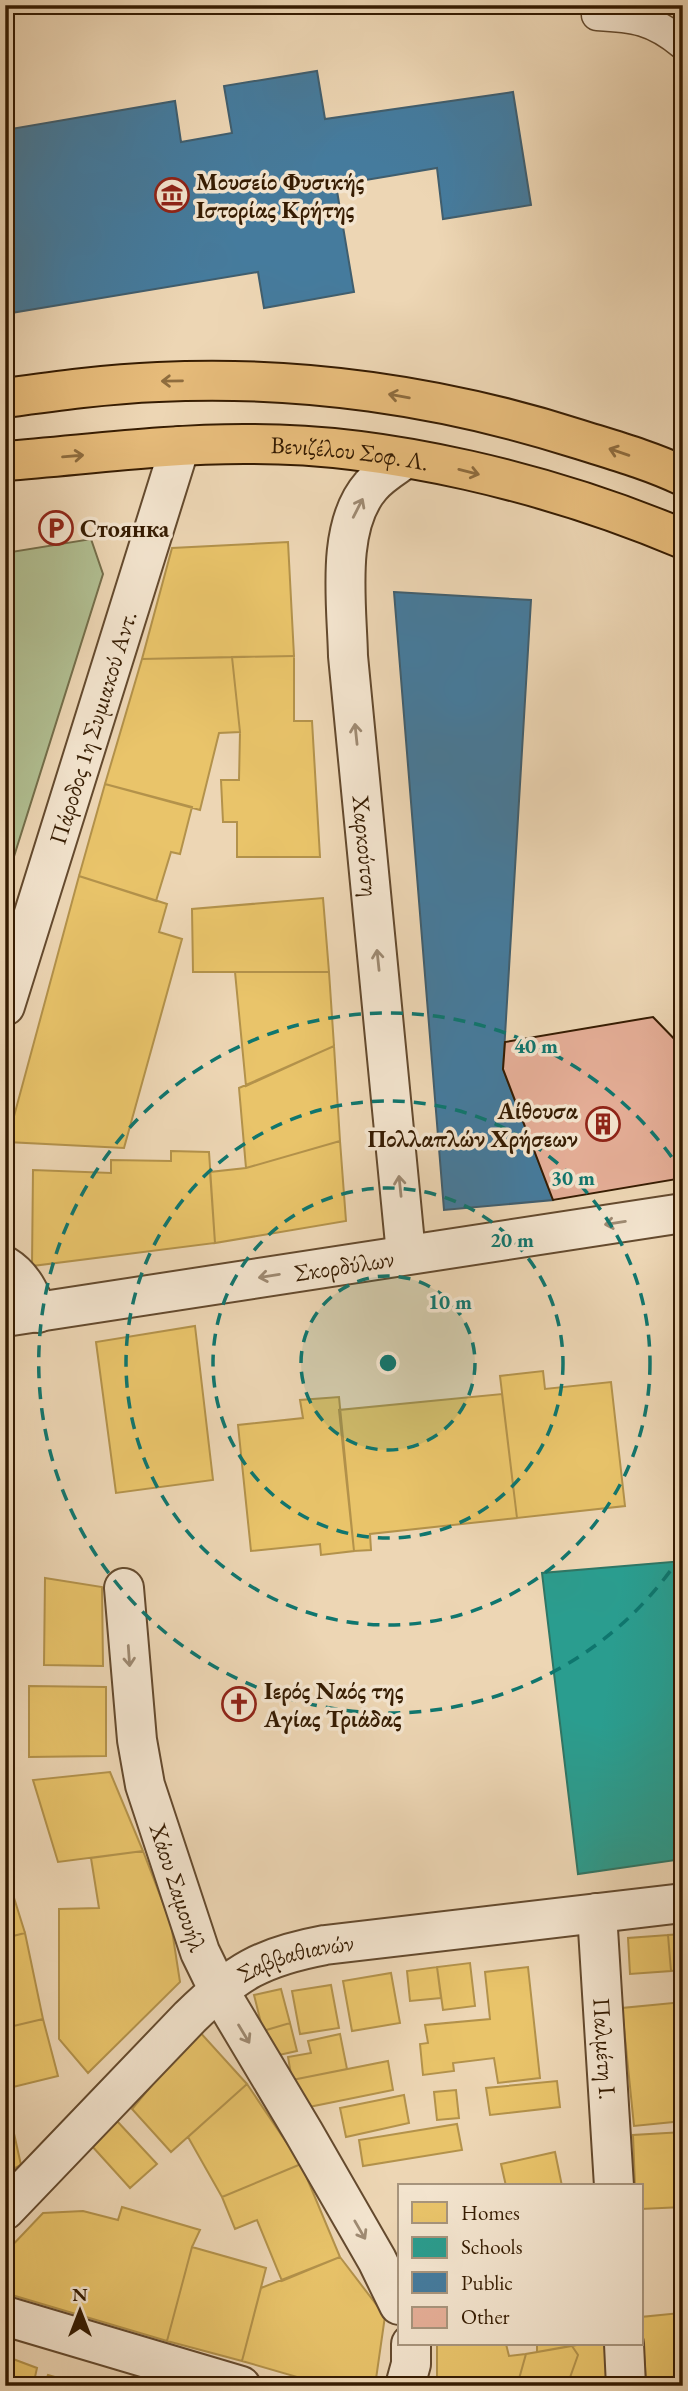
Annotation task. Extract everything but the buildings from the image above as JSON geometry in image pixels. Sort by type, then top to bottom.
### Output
[{"type":"main road","points":[[5,398],[100,385],[201,380],[272,382],[389,394],[547,429],[683,476]]},
{"type":"main road","name":"Βενιζέλου Σοφ. Λ.","points":[[5,461],[180,446],[245,444],[335,447],[445,466],[535,488],[683,539]]},
{"type":"street","name":"Πάροδος 1η Συμιακού Αντ.","points":[[5,1006],[180,446]]},
{"type":"street","name":"Χαρκούτση","points":[[405,459],[370,486],[353,517],[347,545],[346,599],[348,656],[406,1254]]},
{"type":"street","name":"Σκορδύλων","points":[[22,1315],[683,1213]]},
{"type":"street","points":[[5,1266],[25,1283],[22,1315]]},
{"type":"street","name":"Χάου Σαμουήλ","points":[[124,1588],[135,1727],[145,1785],[200,1952],[218,1989],[377,2260],[398,2303]]},
{"type":"street","name":"Σαββαθιανών","points":[[5,2210],[218,1989],[249,1968],[304,1949],[354,1941],[683,1903]]},
{"type":"street","name":"Παλμέτη Ι.","points":[[597,1913],[614,2184]]},
{"type":"street","points":[[5,2316],[241,2386]]},
{"type":"street","points":[[405,2386],[411,2364],[411,2346]]},
{"type":"street","points":[[624,2346],[626,2386]]},
{"type":"lane","points":[[597,15],[633,17],[652,24],[683,44]]},
{"type":"green space","points":[[91,539],[103,574],[5,885],[5,553]]},
{"type":"place","name":"Μουσείο Φυσικής Ιστορίας Κρήτης","points":[[172,195]]},
{"type":"place","name":"Стоянка","points":[[56,528]]},
{"type":"place","name":"Αίθουσα Πολλαπλών Χρήσεων","points":[[603,1124]]},
{"type":"place","name":"Ιερός Ναός της Αγίας Τριάδας","points":[[239,1704]]}]
